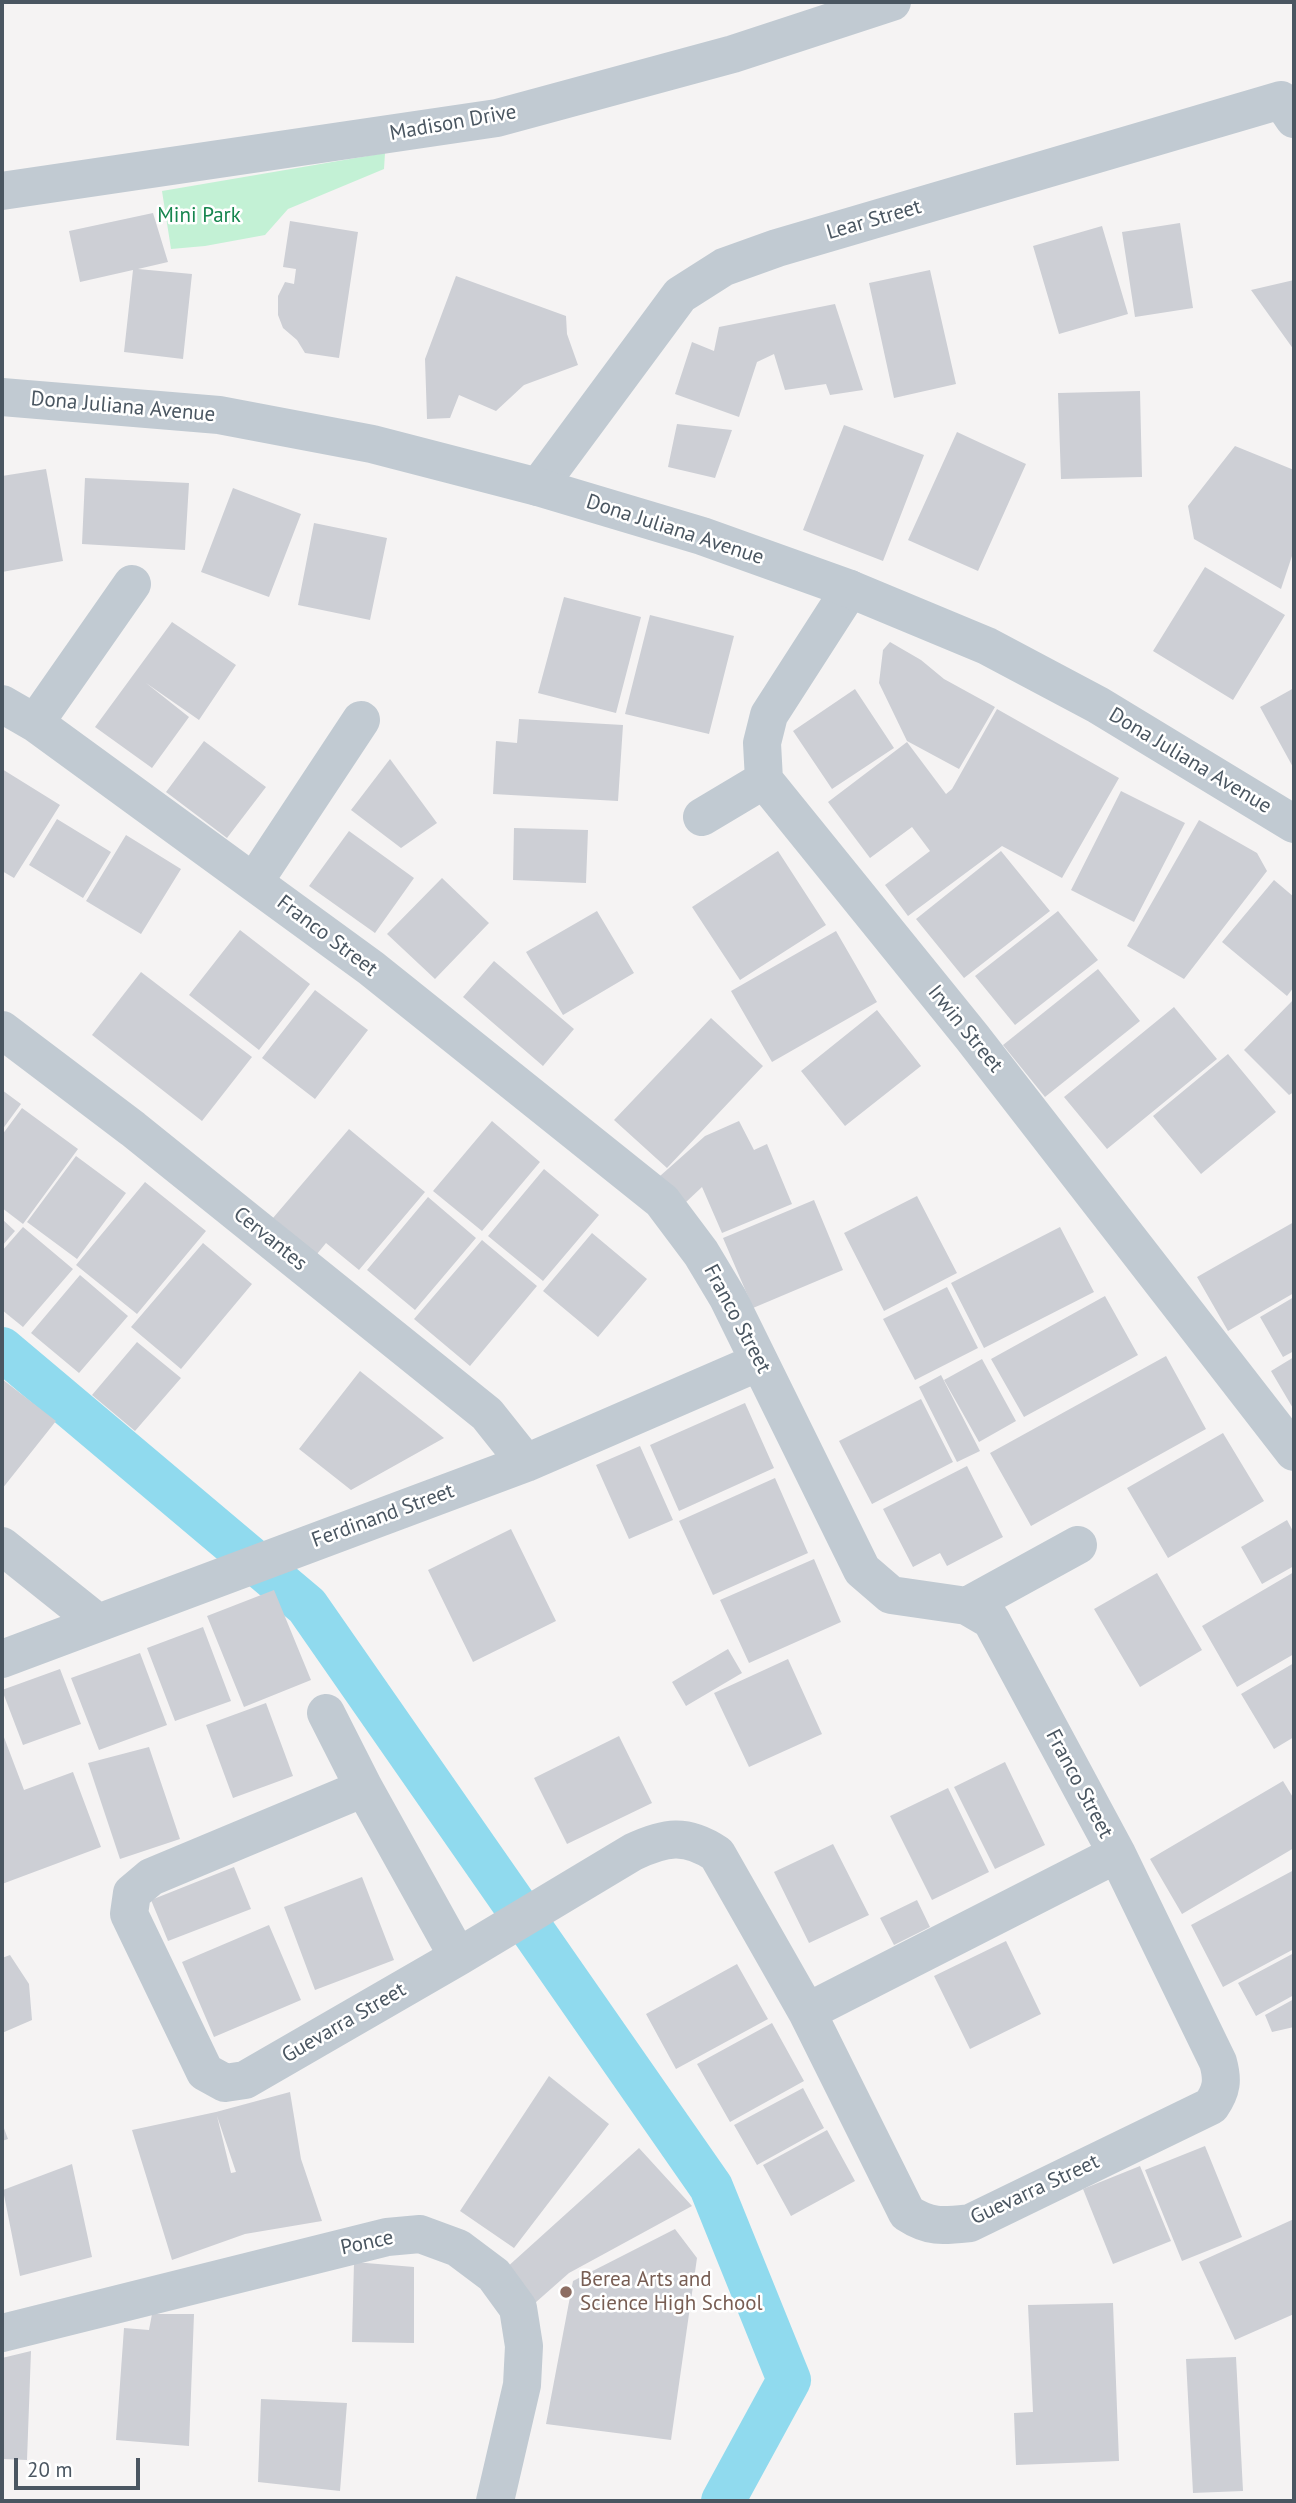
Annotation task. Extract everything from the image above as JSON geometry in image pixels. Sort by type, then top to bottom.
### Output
[{"type":"street","name":"Madison Drive","points":[[2,191],[497,118],[733,54],[892,2]]},
{"type":"street","name":"Lear Street","points":[[538,487],[680,295],[723,267],[777,248],[1281,100],[1294,119]]},
{"type":"street","name":"Dona Juliana Avenue","points":[[2,397],[219,415],[372,444],[538,487],[702,536],[850,589],[987,646],[1098,705],[1294,824]]},
{"type":"street","points":[[35,723],[132,584]]},
{"type":"street","points":[[702,817],[764,780],[762,743],[769,715],[850,589]]},
{"type":"street","name":"Franco Street","points":[[2,704],[35,723],[371,968],[662,1201],[701,1253],[728,1298],[862,1570],[891,1595],[967,1606],[991,1620],[1117,1854],[1218,2062],[1222,2078],[1220,2093],[1211,2106]]},
{"type":"street","points":[[254,882],[361,720]]},
{"type":"street","name":"Irwin Street","points":[[764,780],[980,1048],[1294,1452]]},
{"type":"street","name":"Cervantes","points":[[2,1030],[133,1129],[487,1414],[526,1463]]},
{"type":"street","name":"Ferdinand Street","points":[[2,1659],[526,1463],[760,1362]]},
{"type":"street","points":[[967,1606],[1078,1545]]},
{"type":"street","points":[[2,1546],[97,1622]]},
{"type":"street","points":[[326,1713],[364,1788],[458,1957]]},
{"type":"street","name":"Guevarra Street","points":[[364,1788],[151,1877],[132,1893],[129,1914],[205,2071],[225,2083],[245,2080],[633,1852],[658,1840],[681,1839],[696,1841],[717,1854],[807,2012],[906,2213],[919,2221],[938,2227],[970,2223],[1211,2106]]},
{"type":"street","points":[[807,2012],[1117,1854]]},
{"type":"street","name":"Ponce","points":[[2,2333],[387,2236],[420,2234],[458,2248],[494,2275],[518,2308],[524,2346],[522,2385],[495,2501]]},
{"type":"green space","name":"Mini Park","points":[[385,153],[384,169],[288,209],[265,235],[171,249],[162,191]]},
{"type":"building","points":[[153,213],[168,262],[138,269],[192,274],[183,359],[124,352],[133,270],[80,282],[69,231]]},
{"type":"building","points":[[290,221],[358,232],[339,358],[305,353],[297,340],[283,328],[278,315],[278,296],[285,282],[294,284],[296,269],[283,267]]},
{"type":"building","points":[[1180,223],[1193,308],[1135,317],[1122,232]]},
{"type":"building","points":[[1102,226],[1128,314],[1059,334],[1033,246]]},
{"type":"building","points":[[930,270],[956,384],[894,398],[869,283]]},
{"type":"building","points":[[456,276],[566,316],[567,334],[578,365],[524,385],[496,411],[459,395],[450,418],[427,419],[425,359]]},
{"type":"building","points":[[1294,280],[1294,350],[1251,290]]},
{"type":"building","points":[[835,304],[863,390],[830,395],[826,384],[785,390],[774,354],[757,362],[739,417],[675,394],[692,342],[714,351],[719,327]]},
{"type":"building","points":[[1140,391],[1142,477],[1061,479],[1058,393]]},
{"type":"building","points":[[677,424],[732,430],[715,478],[668,467]]},
{"type":"building","points":[[844,425],[924,455],[883,561],[803,530]]},
{"type":"building","points":[[957,432],[1026,464],[978,571],[908,540]]},
{"type":"building","points":[[1235,446],[1294,470],[1294,550],[1281,589],[1194,539],[1188,506]]},
{"type":"building","points":[[46,469],[63,561],[2,572],[2,476]]},
{"type":"building","points":[[85,478],[189,483],[185,550],[82,544]]},
{"type":"building","points":[[233,488],[301,514],[269,597],[201,572]]},
{"type":"building","points":[[314,523],[387,538],[370,620],[298,605]]},
{"type":"building","points":[[1205,567],[1285,615],[1233,700],[1153,651]]},
{"type":"building","points":[[564,597],[641,617],[616,713],[538,693]]},
{"type":"building","points":[[650,615],[734,636],[709,734],[625,714]]},
{"type":"building","points":[[172,622],[236,665],[199,720],[146,683],[189,717],[152,768],[95,727]]},
{"type":"building","points":[[890,642],[921,660],[944,679],[995,707],[959,769],[907,741],[879,683],[883,650]]},
{"type":"building","points":[[1294,688],[1294,769],[1260,707]]},
{"type":"building","points":[[855,689],[894,748],[832,789],[793,731]]},
{"type":"building","points":[[997,709],[1119,778],[1062,878],[1002,846],[908,916],[885,885],[930,851],[912,827],[870,858],[828,802],[907,742],[946,794],[952,789]]},
{"type":"building","points":[[519,719],[623,725],[618,801],[493,794],[496,741],[517,743]]},
{"type":"building","points":[[204,741],[266,787],[227,838],[166,792]]},
{"type":"building","points":[[390,759],[437,823],[401,848],[351,810]]},
{"type":"building","points":[[2,769],[60,805],[14,878],[2,871]]},
{"type":"building","points":[[1121,791],[1185,823],[1134,922],[1071,890]]},
{"type":"building","points":[[57,819],[111,852],[83,898],[29,865]]},
{"type":"building","points":[[1199,820],[1257,853],[1267,871],[1184,979],[1127,946]]},
{"type":"building","points":[[514,828],[588,830],[586,883],[513,880]]},
{"type":"building","points":[[349,831],[414,878],[375,933],[309,886]]},
{"type":"building","points":[[126,835],[181,869],[141,934],[86,901]]},
{"type":"building","points":[[778,851],[826,925],[740,980],[692,907]]},
{"type":"building","points":[[1001,851],[1050,911],[964,978],[916,919]]},
{"type":"building","points":[[442,878],[489,923],[435,979],[387,934]]},
{"type":"building","points":[[1274,880],[1294,897],[1294,987],[1287,996],[1222,942]]},
{"type":"building","points":[[597,911],[634,973],[563,1015],[526,952]]},
{"type":"building","points":[[1058,911],[1098,960],[1015,1025],[975,976]]},
{"type":"building","points":[[240,930],[310,984],[259,1050],[189,995]]},
{"type":"building","points":[[836,931],[877,1002],[772,1062],[731,991]]},
{"type":"building","points":[[494,961],[574,1029],[543,1066],[463,997]]},
{"type":"building","points":[[1098,969],[1140,1021],[1045,1097],[1003,1045]]},
{"type":"building","points":[[141,972],[252,1057],[202,1121],[92,1035]]},
{"type":"building","points":[[315,990],[368,1030],[315,1099],[262,1058]]},
{"type":"building","points":[[1294,999],[1294,1092],[1289,1095],[1244,1050]]},
{"type":"building","points":[[1174,1007],[1217,1059],[1107,1149],[1064,1097]]},
{"type":"building","points":[[877,1010],[921,1066],[845,1126],[801,1071]]},
{"type":"building","points":[[711,1018],[763,1066],[667,1168],[614,1120]]},
{"type":"building","points":[[1228,1054],[1276,1112],[1201,1174],[1153,1116]]},
{"type":"building","points":[[2,1090],[21,1104],[2,1130]]},
{"type":"building","points":[[22,1108],[78,1149],[23,1224],[2,1208],[2,1135]]},
{"type":"building","points":[[492,1121],[540,1162],[482,1231],[433,1191]]},
{"type":"building","points":[[739,1121],[754,1150],[767,1144],[792,1204],[722,1233],[702,1187],[685,1203],[660,1176],[705,1136]]},
{"type":"building","points":[[349,1129],[425,1192],[359,1270],[326,1243],[317,1254],[273,1218]]},
{"type":"building","points":[[76,1156],[126,1193],[77,1259],[27,1222]]},
{"type":"building","points":[[544,1169],[599,1215],[543,1281],[488,1236]]},
{"type":"building","points":[[145,1182],[206,1231],[137,1314],[76,1265]]},
{"type":"building","points":[[917,1196],[957,1273],[884,1311],[844,1233]]},
{"type":"building","points":[[428,1197],[476,1238],[415,1310],[367,1270]]},
{"type":"building","points":[[814,1200],[843,1270],[753,1308],[723,1238]]},
{"type":"building","points":[[2,1219],[15,1231],[2,1246]]},
{"type":"building","points":[[1294,1222],[1294,1293],[1228,1331],[1197,1277]]},
{"type":"building","points":[[23,1227],[73,1269],[23,1327],[2,1310],[2,1251]]},
{"type":"building","points":[[1060,1227],[1094,1292],[984,1348],[951,1283]]},
{"type":"building","points":[[592,1233],[647,1279],[598,1337],[543,1291]]},
{"type":"building","points":[[482,1240],[537,1286],[470,1366],[414,1319]]},
{"type":"building","points":[[203,1243],[252,1284],[181,1369],[131,1327]]},
{"type":"building","points":[[80,1275],[128,1316],[79,1373],[31,1333]]},
{"type":"building","points":[[947,1287],[978,1348],[915,1380],[883,1319]]},
{"type":"building","points":[[1105,1296],[1138,1355],[1024,1417],[991,1359]]},
{"type":"building","points":[[1294,1297],[1294,1351],[1283,1357],[1260,1317]]},
{"type":"building","points":[[137,1342],[181,1378],[135,1431],[92,1395]]},
{"type":"building","points":[[1166,1356],[1206,1429],[1031,1526],[990,1453]]},
{"type":"building","points":[[1294,1357],[1294,1410],[1271,1371]]},
{"type":"building","points":[[982,1359],[1016,1421],[979,1442],[944,1380]]},
{"type":"building","points":[[360,1371],[444,1438],[351,1490],[299,1449]]},
{"type":"building","points":[[941,1375],[980,1451],[957,1462],[919,1387]]},
{"type":"building","points":[[2,1379],[56,1421],[2,1489]]},
{"type":"building","points":[[921,1399],[953,1462],[872,1504],[839,1441]]},
{"type":"building","points":[[745,1403],[774,1468],[679,1511],[650,1445]]},
{"type":"building","points":[[1223,1433],[1264,1501],[1168,1558],[1127,1488]]},
{"type":"building","points":[[640,1446],[673,1520],[629,1539],[596,1465]]},
{"type":"building","points":[[967,1466],[1003,1537],[947,1566],[940,1553],[913,1567],[883,1509]]},
{"type":"building","points":[[775,1478],[808,1553],[713,1595],[679,1521]]},
{"type":"building","points":[[1287,1520],[1294,1533],[1294,1566],[1262,1584],[1241,1547]]},
{"type":"building","points":[[511,1529],[556,1621],[473,1662],[428,1570]]},
{"type":"building","points":[[814,1559],[841,1622],[749,1663],[720,1600]]},
{"type":"building","points":[[1294,1572],[1294,1654],[1237,1687],[1202,1626]]},
{"type":"building","points":[[1157,1573],[1202,1650],[1140,1687],[1094,1609]]},
{"type":"building","points":[[274,1590],[311,1680],[244,1707],[207,1616]]},
{"type":"building","points":[[203,1627],[231,1701],[175,1721],[147,1648]]},
{"type":"building","points":[[728,1649],[742,1673],[686,1706],[672,1682]]},
{"type":"building","points":[[140,1653],[167,1725],[99,1750],[71,1678]]},
{"type":"building","points":[[788,1659],[822,1734],[749,1767],[714,1693]]},
{"type":"building","points":[[1294,1663],[1294,1737],[1274,1749],[1241,1694]]},
{"type":"building","points":[[60,1669],[81,1724],[23,1745],[2,1690]]},
{"type":"building","points":[[266,1703],[293,1776],[233,1798],[206,1725]]},
{"type":"building","points":[[2,1732],[24,1790],[73,1772],[101,1847],[2,1884]]},
{"type":"building","points":[[619,1736],[652,1803],[567,1844],[534,1778]]},
{"type":"building","points":[[149,1747],[180,1839],[120,1859],[88,1763]]},
{"type":"building","points":[[1005,1762],[1045,1845],[995,1869],[954,1787]]},
{"type":"building","points":[[1283,1781],[1294,1799],[1294,1848],[1182,1914],[1150,1859]]},
{"type":"building","points":[[948,1788],[989,1872],[932,1900],[890,1816]]},
{"type":"building","points":[[833,1844],[869,1915],[809,1943],[774,1872]]},
{"type":"building","points":[[234,1867],[251,1909],[168,1941],[151,1900]]},
{"type":"building","points":[[1294,1870],[1294,1949],[1223,1987],[1191,1925]]},
{"type":"building","points":[[362,1877],[394,1960],[315,1990],[284,1907]]},
{"type":"building","points":[[917,1900],[930,1927],[894,1945],[880,1918]]},
{"type":"building","points":[[269,1925],[301,2000],[214,2037],[182,1962]]},
{"type":"building","points":[[1006,1941],[1041,2014],[970,2049],[934,1976]]},
{"type":"building","points":[[1294,1953],[1294,1995],[1256,2016],[1238,1983]]},
{"type":"building","points":[[10,1955],[29,1984],[32,2020],[2,2033],[2,1958]]},
{"type":"building","points":[[737,1964],[768,2019],[676,2069],[646,2014]]},
{"type":"building","points":[[1294,1999],[1294,2027],[1272,2032],[1265,2015]]},
{"type":"building","points":[[772,2023],[804,2081],[730,2122],[697,2064]]},
{"type":"building","points":[[549,2076],[609,2124],[514,2248],[460,2211]]},
{"type":"building","points":[[803,2088],[824,2128],[757,2165],[734,2125]]},
{"type":"building","points":[[290,2092],[301,2159],[322,2221],[245,2234],[172,2260],[132,2130],[216,2112]],"holes":[[[217,2116],[236,2172],[231,2173]]]},
{"type":"building","points":[[2,2123],[8,2139],[2,2141]]},
{"type":"building","points":[[827,2130],[855,2181],[791,2216],[763,2165]]},
{"type":"building","points":[[1205,2146],[1242,2237],[1182,2261],[1145,2170]]},
{"type":"building","points":[[639,2148],[692,2206],[569,2273],[535,2303],[505,2269]]},
{"type":"building","points":[[72,2164],[92,2257],[20,2276],[3,2190]]},
{"type":"building","points":[[1140,2166],[1171,2241],[1113,2264],[1083,2189]]},
{"type":"building","points":[[1294,2219],[1294,2314],[1235,2340],[1199,2262]]},
{"type":"building","points":[[675,2229],[697,2258],[671,2440],[546,2424],[573,2281]]},
{"type":"building","points":[[354,2262],[414,2267],[414,2343],[352,2342]]},
{"type":"building","points":[[1113,2303],[1119,2461],[1016,2465],[1014,2413],[1033,2412],[1028,2305]]},
{"type":"building","points":[[152,2314],[194,2314],[189,2446],[116,2440],[124,2328],[149,2330]]},
{"type":"building","points":[[31,2351],[27,2460],[2,2459],[2,2358]]},
{"type":"building","points":[[1236,2357],[1243,2491],[1193,2493],[1186,2359]]},
{"type":"building","points":[[261,2399],[347,2403],[340,2491],[258,2482]]},
{"type":"waterway","points":[[2,1349],[307,1606],[711,2187],[789,2380],[723,2501]]},
{"type":"place","name":"Berea Arts and Science High School","points":[[566,2292]]}]
